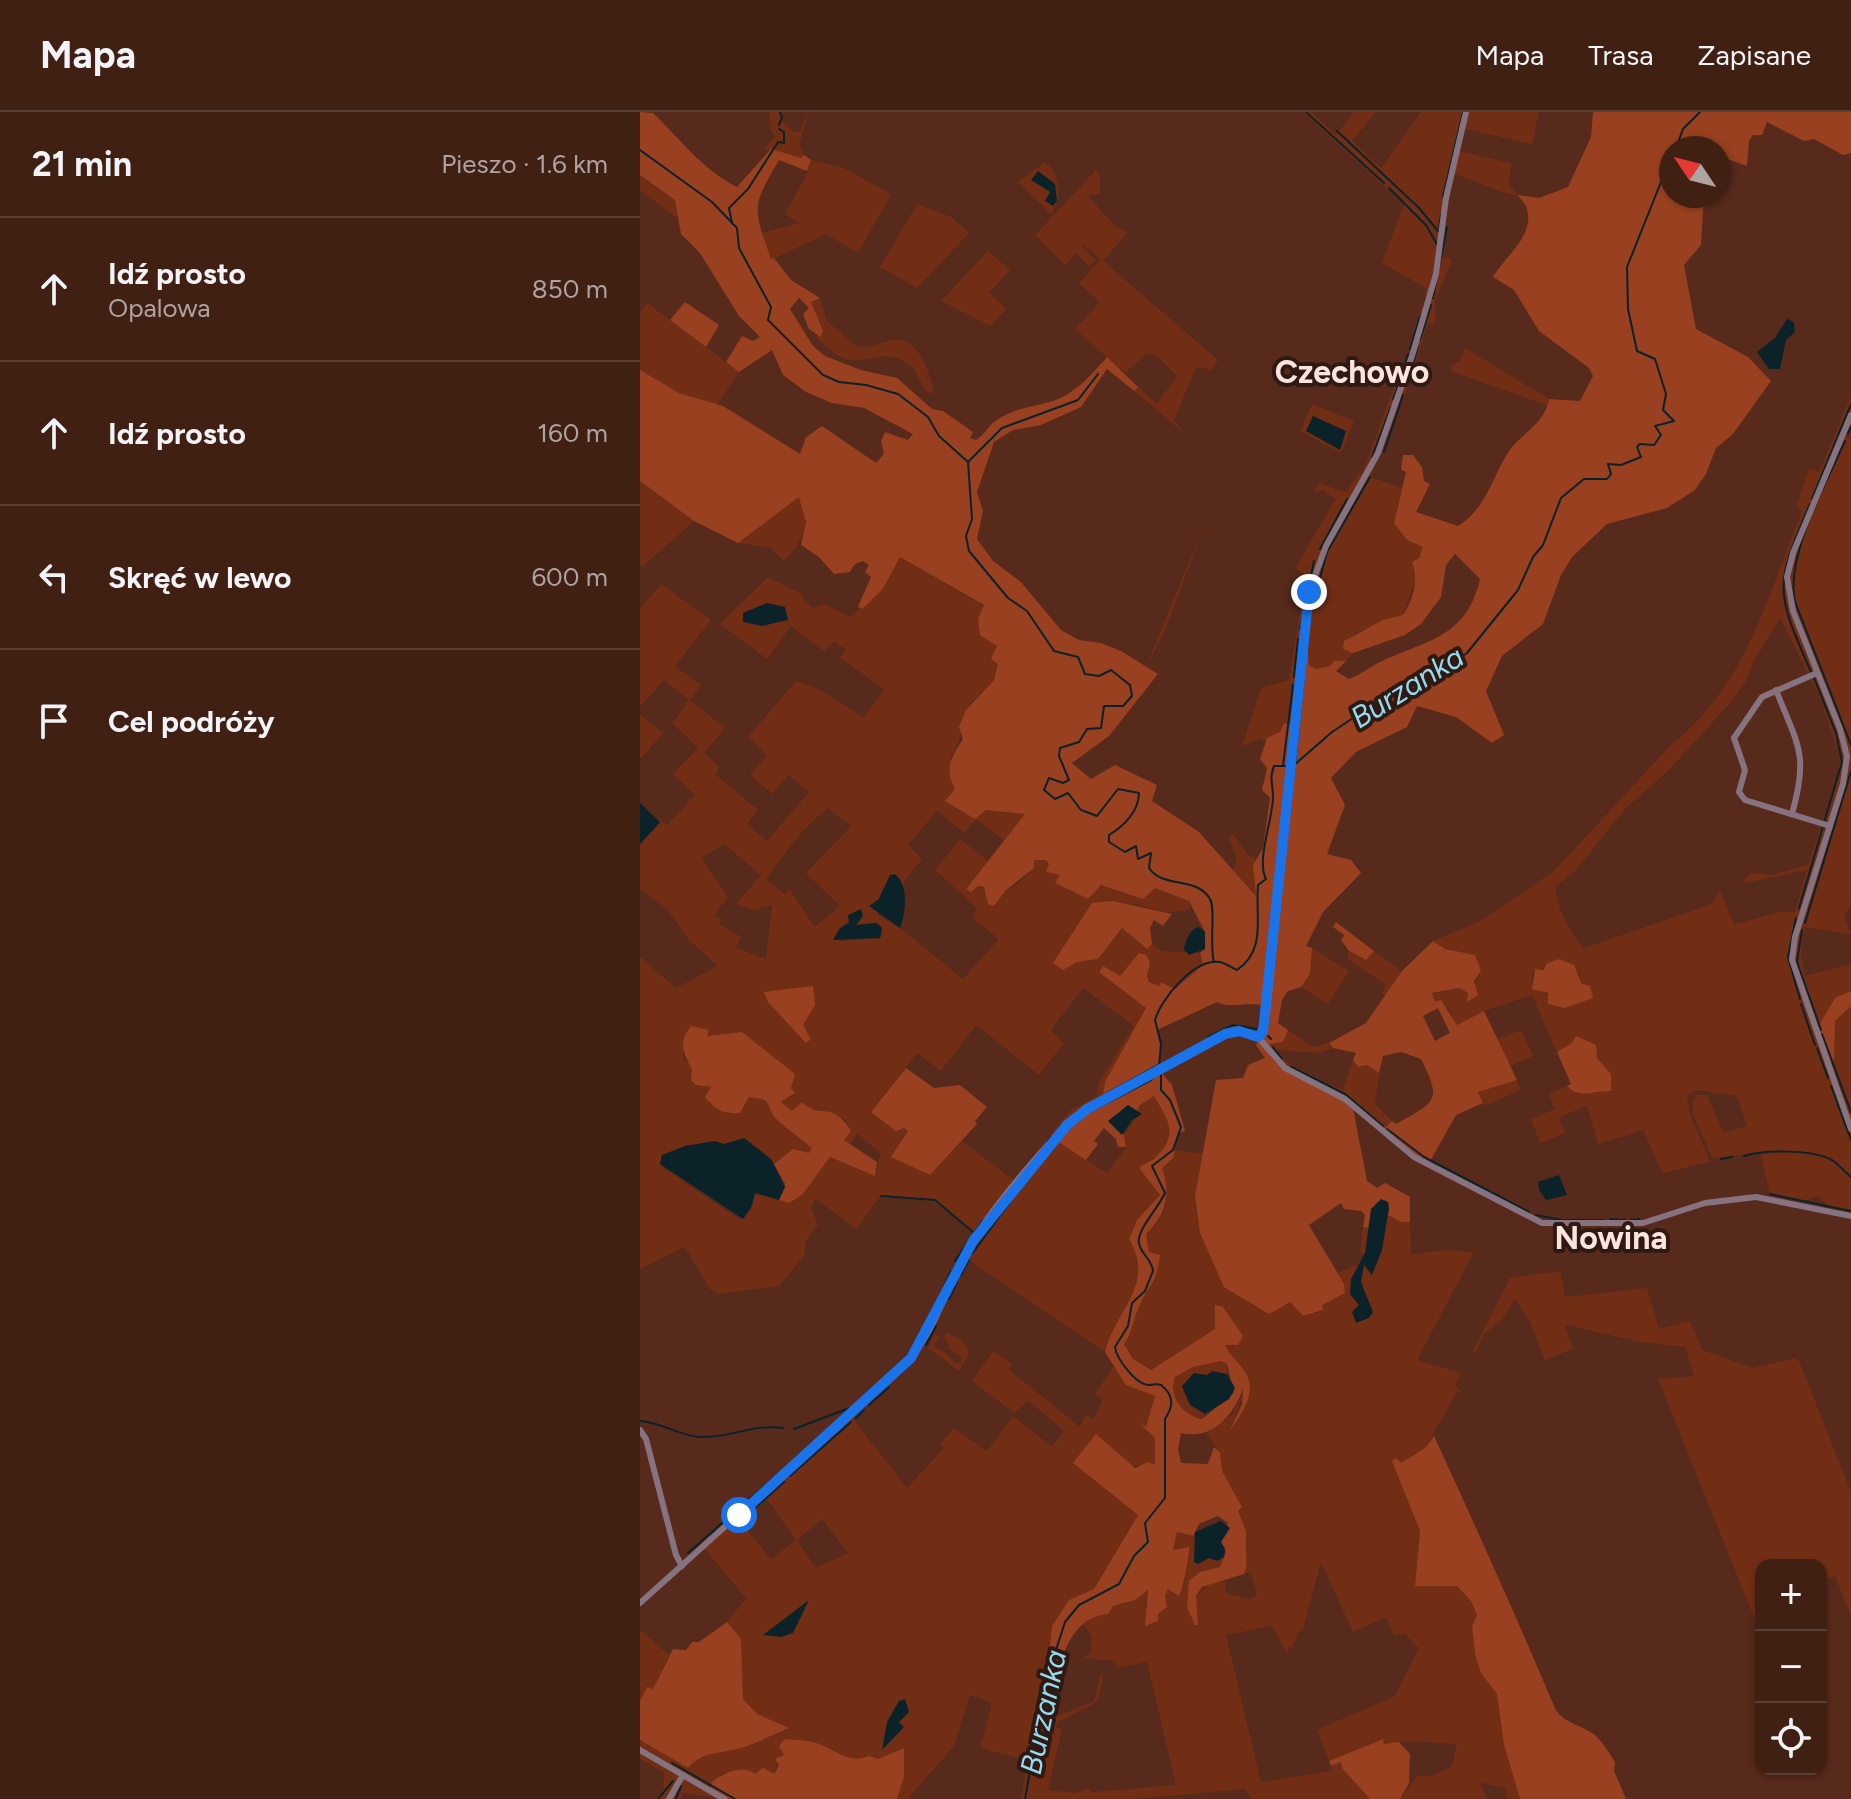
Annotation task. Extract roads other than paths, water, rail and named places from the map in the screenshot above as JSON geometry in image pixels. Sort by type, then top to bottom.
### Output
[{"type":"street","points":[[1258,1037],[1267,1014],[1290,767],[1312,582],[1331,536],[1378,453],[1412,356],[1438,263],[1446,198],[1466,112]]},
{"type":"street","points":[[1851,415],[1788,573],[1790,602],[1847,756],[1843,784],[1795,937],[1792,960],[1851,1129]]},
{"type":"street","points":[[1817,673],[1762,697],[1734,738],[1745,770],[1739,792],[1745,800],[1830,826]]},
{"type":"street","points":[[1776,690],[1802,759],[1792,814]]},
{"type":"street","points":[[640,1603],[908,1362],[921,1344],[973,1241],[1067,1125],[1087,1109],[1229,1032],[1243,1031],[1258,1037],[1285,1068],[1345,1099],[1414,1157],[1542,1223],[1643,1223],[1705,1203],[1752,1197],[1851,1216]]},
{"type":"street","points":[[640,1430],[646,1439],[676,1555],[682,1566]]},
{"type":"street","points":[[640,1750],[724,1799]]},
{"type":"street","points":[[669,1799],[683,1775]]},
{"type":"water","points":[[1038,171],[1055,184],[1057,201],[1053,206],[1045,201],[1050,192],[1031,180]]},
{"type":"water","points":[[1787,319],[1794,322],[1795,332],[1786,340],[1780,369],[1769,369],[1757,352],[1775,338]]},
{"type":"water","points":[[1313,416],[1346,431],[1340,450],[1306,431]]},
{"type":"water","points":[[767,603],[785,607],[788,620],[762,626],[743,622],[743,613]]},
{"type":"water","points":[[640,803],[660,822],[640,844]]},
{"type":"water","points":[[895,874],[903,885],[905,900],[900,928],[869,906],[879,899],[890,875]]},
{"type":"water","points":[[861,909],[863,916],[856,925],[877,923],[882,928],[880,938],[833,940],[840,928],[849,923],[848,915]]},
{"type":"water","points":[[1199,927],[1205,932],[1205,949],[1189,955],[1184,949],[1186,942],[1191,932]]},
{"type":"water","points":[[1128,1105],[1142,1114],[1132,1120],[1122,1135],[1108,1121]]},
{"type":"water","points":[[744,1138],[771,1159],[785,1187],[779,1200],[755,1193],[751,1208],[743,1219],[660,1164],[662,1155],[685,1146],[715,1141],[724,1144]]},
{"type":"water","points":[[1559,1175],[1567,1195],[1546,1200],[1538,1182]]},
{"type":"water","points":[[1381,1199],[1388,1202],[1389,1208],[1382,1250],[1372,1275],[1364,1265],[1361,1282],[1373,1312],[1369,1318],[1356,1323],[1352,1312],[1359,1305],[1350,1294],[1351,1279],[1365,1253],[1371,1209]]},
{"type":"water","points":[[1212,1371],[1227,1374],[1235,1388],[1229,1399],[1205,1414],[1190,1405],[1182,1386],[1194,1373],[1207,1375]]},
{"type":"water","points":[[1221,1521],[1230,1528],[1221,1542],[1225,1549],[1224,1557],[1217,1561],[1209,1558],[1198,1564],[1194,1562],[1195,1532]]},
{"type":"water","points":[[809,1600],[793,1633],[781,1637],[763,1635]]},
{"type":"water","points":[[905,1699],[909,1712],[899,1722],[904,1727],[882,1750],[887,1722],[899,1701]]},
{"type":"waterway","points":[[779,125],[782,118],[780,112]]},
{"type":"waterway","points":[[1306,112],[1384,183]]},
{"type":"waterway","points":[[1443,197],[1463,112]]},
{"type":"waterway","name":"Burzanka","points":[[1680,136],[1683,129],[1700,112]]},
{"type":"waterway","points":[[732,223],[729,208],[748,189],[778,142],[784,143],[784,132],[779,129]]},
{"type":"waterway","points":[[1337,131],[1419,208],[1438,231]]},
{"type":"waterway","points":[[640,150],[712,202],[737,228],[739,248],[771,307],[768,320],[823,375],[839,382],[866,385],[898,394],[928,417],[939,436],[968,462],[972,519],[966,536],[969,551],[1008,598],[1027,611],[1054,651],[1078,657],[1085,674],[1099,676],[1111,670],[1130,685],[1132,696],[1123,706],[1104,706],[1101,728],[1087,729],[1079,742],[1060,748],[1059,756],[1069,780],[1063,783],[1049,778],[1044,790],[1055,799],[1068,793],[1081,810],[1097,816],[1118,789],[1139,793],[1133,812],[1125,823],[1109,835],[1109,842],[1125,852],[1136,846],[1138,859],[1151,853],[1149,868],[1155,874],[1204,892],[1212,904],[1214,962]]},
{"type":"waterway","name":"Burzanka","points":[[1293,766],[1332,732],[1377,702],[1422,681],[1467,653],[1518,590],[1533,557],[1543,545],[1561,498],[1584,479],[1607,479],[1611,474],[1608,464],[1621,465],[1641,457],[1637,447],[1640,444],[1654,445],[1661,435],[1655,426],[1674,421],[1663,410],[1666,394],[1655,359],[1637,351],[1628,309],[1627,267],[1659,187]]},
{"type":"waterway","points":[[1389,188],[1426,225],[1437,244]]},
{"type":"waterway","points":[[1439,228],[1441,215]]},
{"type":"waterway","points":[[1433,298],[1447,227]]},
{"type":"waterway","points":[[1420,340],[1431,305]]},
{"type":"waterway","points":[[1410,349],[1420,317]]},
{"type":"waterway","points":[[1408,382],[1418,346]]},
{"type":"waterway","points":[[1402,374],[1408,354]]},
{"type":"waterway","points":[[968,462],[1002,428],[1078,400],[1098,374]]},
{"type":"waterway","points":[[1393,399],[1400,381]]},
{"type":"waterway","points":[[1384,452],[1403,395]]},
{"type":"waterway","points":[[1812,499],[1851,404]]},
{"type":"waterway","points":[[1372,457],[1391,407]]},
{"type":"waterway","points":[[1848,433],[1851,427]]},
{"type":"waterway","points":[[1845,441],[1809,520],[1801,542],[1793,584],[1795,602],[1851,745]]},
{"type":"waterway","points":[[1309,618],[1327,552],[1370,477]]},
{"type":"waterway","points":[[1320,549],[1347,499]]},
{"type":"waterway","points":[[1810,504],[1790,554],[1784,588],[1785,605],[1811,672]]},
{"type":"waterway","points":[[1300,629],[1314,561]]},
{"type":"waterway","points":[[1294,677],[1298,639]]},
{"type":"waterway","points":[[1295,765],[1304,676]]},
{"type":"waterway","points":[[1799,908],[1842,762],[1836,733],[1814,678]]},
{"type":"waterway","points":[[1283,766],[1293,685]]},
{"type":"waterway","name":"Burzanka","points":[[1159,1067],[1161,1044],[1155,1020],[1171,991],[1200,966],[1220,962],[1237,970],[1253,953],[1258,932],[1258,885],[1266,879],[1263,861],[1273,797],[1272,774],[1274,766],[1287,766]]},
{"type":"waterway","points":[[1805,923],[1851,771]]},
{"type":"waterway","points":[[1796,918],[1788,957],[1800,999]]},
{"type":"waterway","points":[[1802,930],[1797,962],[1821,1030]]},
{"type":"waterway","points":[[1801,1004],[1815,1045]]},
{"type":"waterway","points":[[1208,1037],[1233,1025],[1257,1029]]},
{"type":"waterway","points":[[1822,1034],[1851,1112]]},
{"type":"waterway","points":[[1268,1036],[1271,1039]]},
{"type":"waterway","points":[[1273,1047],[1282,1059]]},
{"type":"waterway","points":[[1817,1048],[1828,1078]]},
{"type":"waterway","points":[[1108,1093],[1158,1065]]},
{"type":"waterway","points":[[1291,1067],[1345,1094],[1383,1126]]},
{"type":"waterway","name":"Burzanka","points":[[1025,1799],[1046,1681],[1065,1622],[1079,1605],[1119,1584],[1134,1556],[1148,1542],[1145,1523],[1165,1498],[1165,1419],[1170,1410],[1171,1397],[1161,1385],[1138,1381],[1123,1364],[1115,1347],[1128,1326],[1132,1303],[1145,1291],[1153,1271],[1139,1243],[1144,1226],[1165,1193],[1152,1166],[1173,1150],[1181,1127],[1170,1100],[1161,1090],[1161,1073]]},
{"type":"waterway","points":[[1082,1116],[1151,1080],[1156,1074]]},
{"type":"waterway","points":[[1831,1086],[1851,1140]]},
{"type":"waterway","points":[[1060,1126],[1098,1099]]},
{"type":"waterway","points":[[1063,1135],[1074,1123]]},
{"type":"waterway","points":[[1387,1129],[1424,1157],[1529,1212]]},
{"type":"waterway","points":[[1047,1142],[1051,1137]]},
{"type":"waterway","points":[[1053,1147],[1060,1139]]},
{"type":"waterway","points":[[1018,1191],[1050,1151]]},
{"type":"waterway","points":[[1744,1156],[1775,1152],[1813,1154],[1832,1160],[1851,1177]]},
{"type":"waterway","points":[[1721,1159],[1732,1157]]},
{"type":"waterway","points":[[1770,1194],[1851,1211]]},
{"type":"waterway","points":[[881,1196],[935,1200],[973,1232]]},
{"type":"waterway","points":[[972,1254],[1013,1198]]},
{"type":"waterway","points":[[1536,1215],[1561,1220],[1603,1220]]},
{"type":"waterway","points":[[1610,1219],[1625,1220]]},
{"type":"waterway","points":[[1631,1220],[1639,1219]]},
{"type":"waterway","points":[[955,1261],[983,1220]]},
{"type":"waterway","points":[[961,1275],[969,1260]]},
{"type":"waterway","points":[[940,1296],[951,1271]]},
{"type":"waterway","points":[[949,1299],[957,1282]]},
{"type":"waterway","points":[[932,1311],[937,1301]]},
{"type":"waterway","points":[[863,1399],[908,1355],[930,1316]]},
{"type":"waterway","points":[[926,1345],[936,1326]]},
{"type":"waterway","points":[[869,1405],[889,1387]]},
{"type":"waterway","points":[[794,1429],[855,1406]]},
{"type":"waterway","points":[[856,1418],[864,1410]]},
{"type":"waterway","points":[[640,1421],[701,1437],[761,1428],[783,1428]]},
{"type":"waterway","points":[[790,1476],[851,1422]]},
{"type":"waterway","points":[[781,1472],[801,1454]]},
{"type":"waterway","points":[[688,1553],[776,1476]]},
{"type":"waterway","points":[[744,1518],[784,1482]]},
{"type":"waterway","points":[[672,1763],[735,1799]]},
{"type":"waterway","points":[[658,1799],[673,1781]]},
{"type":"waterway","points":[[676,1799],[681,1786]]},
{"type":"district","name":"Czechowo","points":[[1352,372]]},
{"type":"district","name":"Nowina","points":[[1611,1238]]}]
